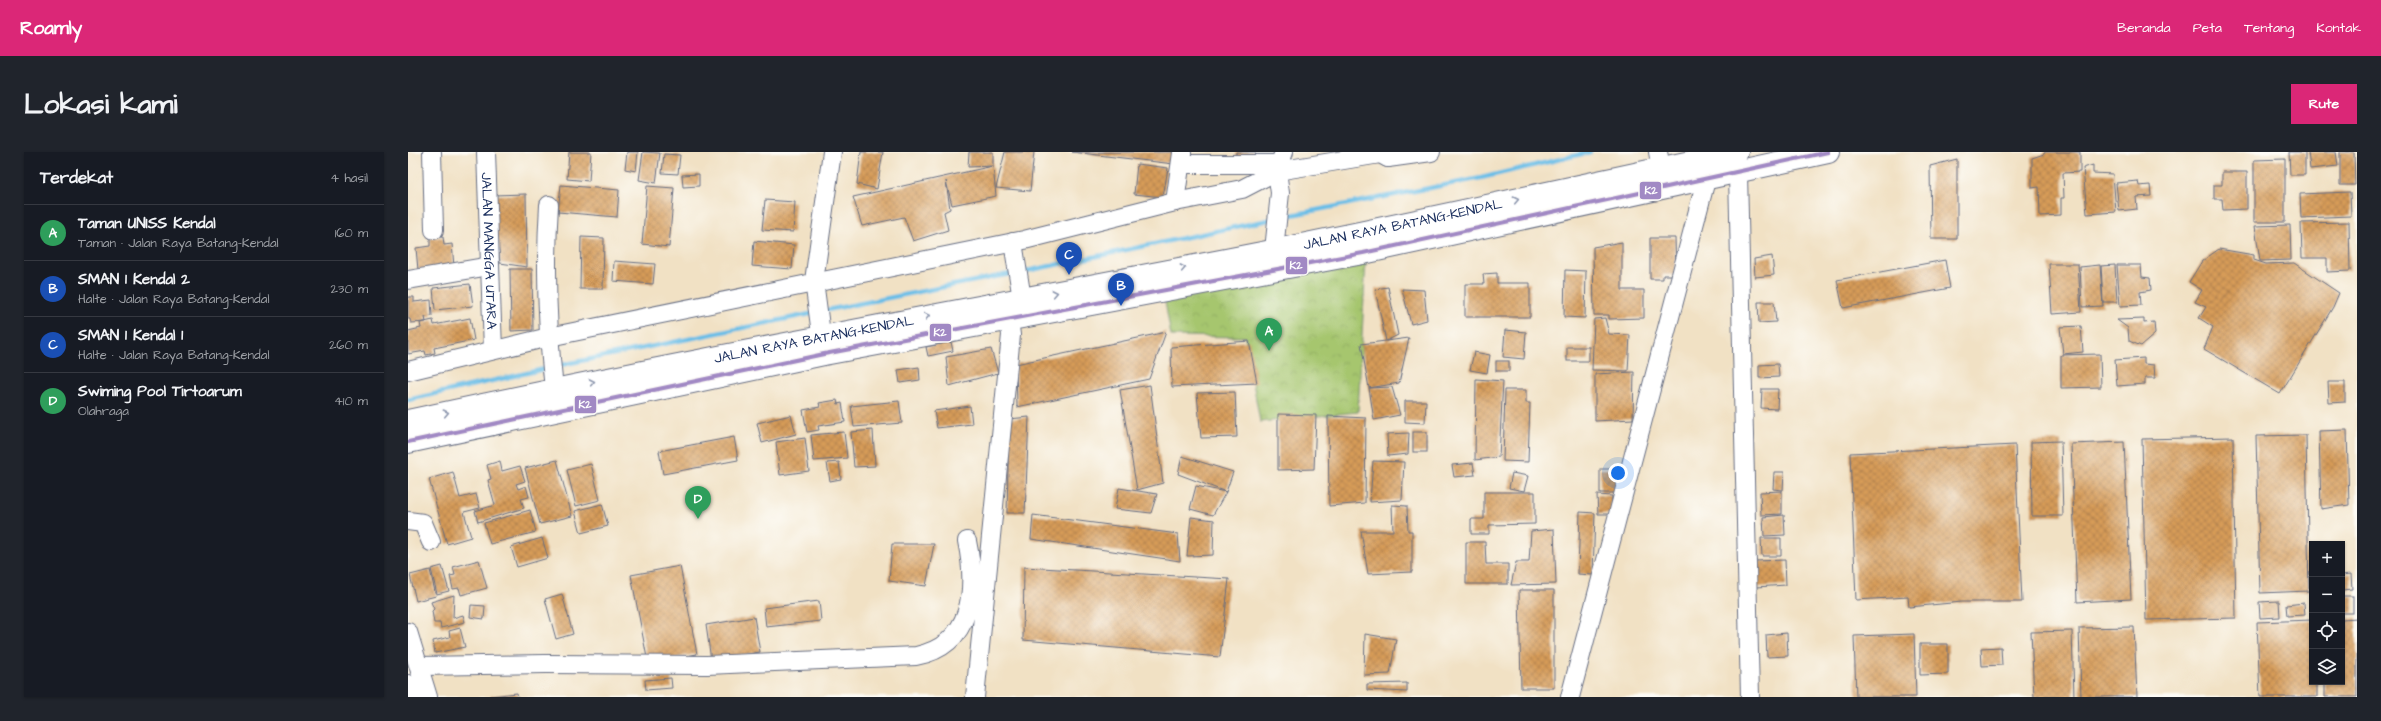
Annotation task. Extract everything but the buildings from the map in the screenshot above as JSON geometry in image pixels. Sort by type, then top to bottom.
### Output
[{"type":"highway","name":"JALAN RAYA BATANG-KENDAL","points":[[408,442],[821,337],[1020,289],[1274,250],[1659,160],[1737,162],[1828,152]]},
{"type":"highway","name":"JALAN RAYA BATANG-KENDAL","points":[[408,421],[552,373],[821,337],[1009,320],[1350,256],[1706,180],[1737,162]]},
{"type":"street","points":[[432,152],[434,230]]},
{"type":"street","name":"JALAN MANGGA UTARA","points":[[486,152],[493,350]]},
{"type":"street","points":[[821,337],[815,285],[832,152]]},
{"type":"street","points":[[1174,202],[1182,158],[1280,162],[1380,154],[1431,152]]},
{"type":"street","points":[[1274,250],[1280,193],[1280,162]]},
{"type":"street","points":[[408,371],[549,337],[1013,246],[1174,202],[1242,189],[1280,162]]},
{"type":"street","points":[[1737,162],[1750,697]]},
{"type":"street","points":[[1570,697],[1706,180]]},
{"type":"street","points":[[549,205],[546,276],[552,373]]},
{"type":"street","points":[[1013,246],[1020,289]]},
{"type":"street","points":[[408,280],[490,266]]},
{"type":"street","points":[[975,697],[1011,334],[1009,320]]},
{"type":"street","points":[[408,521],[423,523],[431,542]]},
{"type":"street","points":[[419,666],[545,664],[707,665],[916,656],[928,654],[942,648],[956,636],[965,616],[971,586],[971,557],[968,541]]},
{"type":"street","points":[[408,632],[428,697]]},
{"type":"street","points":[[408,684],[412,697]]},
{"type":"green space","points":[[1366,259],[1358,412],[1260,422],[1245,337],[1171,336],[1164,296]]},
{"type":"waterway","points":[[1281,217],[1481,178],[1590,152]]},
{"type":"waterway","points":[[1022,272],[1273,219]]},
{"type":"waterway","points":[[822,311],[1015,273]]},
{"type":"waterway","points":[[556,366],[815,313]]},
{"type":"waterway","points":[[408,400],[549,368]]},
{"type":"transit line","name":"K2","points":[[408,442],[824,354],[1363,253],[1828,152]]},
{"type":"place","name":"SMAN 1 Kendal 1","points":[[1069,275]]},
{"type":"place","name":"SMAN 1 Kendal 2","points":[[1121,306]]},
{"type":"place","name":"Taman UNISS Kendal","points":[[1269,351]]},
{"type":"place","name":"Swiming Pool Tirtoarum","points":[[698,519]]}]
